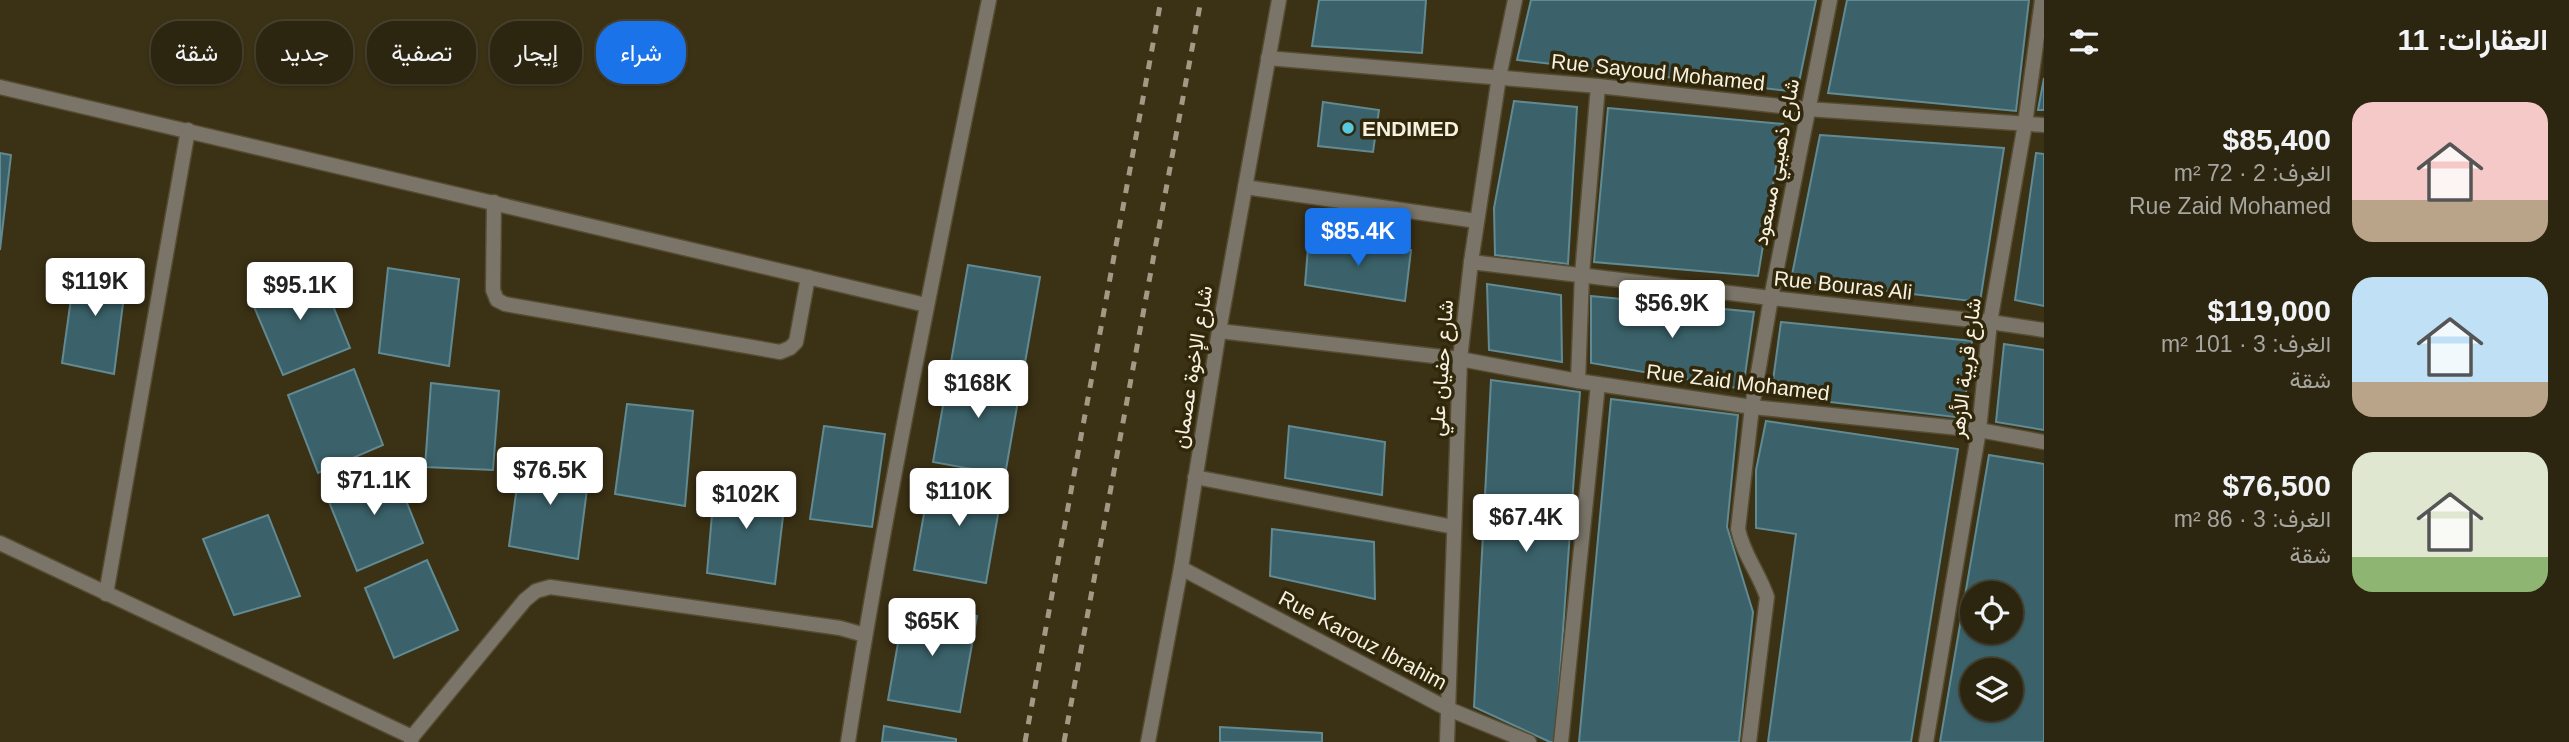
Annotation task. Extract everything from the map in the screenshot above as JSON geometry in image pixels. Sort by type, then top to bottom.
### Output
[{"type":"street","points":[[848,742],[926,305],[989,0]]},
{"type":"street","name":"شارع الإخوة عصمان","points":[[1148,742],[1181,568],[1219,331],[1279,0]]},
{"type":"street","name":"شارع حفيان علي","points":[[1447,742],[1446,708],[1460,359],[1471,262],[1499,77],[1515,0]]},
{"type":"street","name":"شارع ذهيبي مسعود","points":[[1749,742],[1767,597],[1761,579],[1742,548],[1738,529],[1752,407],[1830,0]]},
{"type":"street","name":"شارع قريبة الأزهر","points":[[1926,742],[1979,430],[1990,322],[2025,124],[2042,0]]},
{"type":"street","name":"Rue Sayoud Mohamed","points":[[1268,58],[1598,86],[1807,109],[2044,125]]},
{"type":"street","points":[[1578,381],[1582,275],[1598,86]]},
{"type":"street","points":[[0,87],[926,305]]},
{"type":"street","points":[[106,594],[188,130]]},
{"type":"street","points":[[1245,187],[1477,221]]},
{"type":"street","points":[[494,202],[493,290],[497,300],[505,303],[780,352],[796,342],[808,277]]},
{"type":"street","name":"Rue Bouras Ali","points":[[1471,262],[2044,330]]},
{"type":"street","name":"Rue Zaid Mohamed","points":[[1219,331],[1460,359],[1578,381],[1752,407],[1979,430],[2044,442]]},
{"type":"street","points":[[1561,742],[1598,384]]},
{"type":"street","points":[[1195,477],[1454,527]]},
{"type":"street","points":[[0,544],[411,740],[525,600],[536,591],[550,587],[840,628],[865,635]]},
{"type":"street","name":"Rue Karouz Ibrahim","points":[[1181,568],[1446,708],[1529,742]]},
{"type":"building","points":[[1319,0],[1426,0],[1422,53],[1312,46]]},
{"type":"building","points":[[1531,0],[1816,0],[1797,92],[1517,60]]},
{"type":"building","points":[[1847,0],[2029,0],[2016,111],[1828,93]]},
{"type":"building","points":[[2044,78],[2044,110],[2038,110]]},
{"type":"building","points":[[1514,101],[1577,107],[1568,264],[1495,255],[1494,208]]},
{"type":"building","name":"ENDIMED","points":[[1323,102],[1379,110],[1373,152],[1318,146]]},
{"type":"building","points":[[1608,108],[1783,124],[1758,276],[1594,262]]},
{"type":"building","points":[[1820,135],[2004,148],[1980,302],[1791,280]]},
{"type":"building","points":[[0,153],[11,155],[0,250]]},
{"type":"building","points":[[2036,153],[2044,154],[2044,306],[2015,300]]},
{"type":"building","points":[[1309,235],[1411,250],[1405,301],[1305,285]]},
{"type":"building","points":[[76,263],[127,272],[114,374],[62,363]]},
{"type":"building","points":[[968,265],[1040,277],[1023,374],[951,362]]},
{"type":"building","points":[[388,268],[459,279],[449,366],[379,353]]},
{"type":"building","points":[[319,271],[350,348],[283,375],[249,295]]},
{"type":"building","points":[[1487,284],[1561,295],[1562,362],[1489,350]]},
{"type":"building","points":[[1591,296],[1754,312],[1743,389],[1591,363]]},
{"type":"building","points":[[1781,322],[1972,341],[1963,418],[1771,395]]},
{"type":"building","points":[[2004,344],[2044,350],[2044,430],[1996,422]]},
{"type":"building","points":[[950,366],[1022,378],[1005,475],[933,462]]},
{"type":"building","points":[[354,369],[383,445],[318,473],[288,395]]},
{"type":"building","points":[[1491,380],[1580,392],[1555,742],[1474,707]]},
{"type":"building","points":[[431,383],[499,391],[493,470],[425,467]]},
{"type":"building","points":[[1611,399],[1738,415],[1727,527],[1753,612],[1739,742],[1579,742]]},
{"type":"building","points":[[627,404],[693,411],[685,506],[615,494]]},
{"type":"building","points":[[1766,421],[1958,449],[1911,742],[1768,742],[1796,534],[1756,528],[1756,470]]},
{"type":"building","points":[[824,426],[885,434],[872,527],[810,519]]},
{"type":"building","points":[[1289,426],[1385,442],[1382,495],[1285,478]]},
{"type":"building","points":[[1989,455],[2044,464],[2044,742],[1940,742],[1960,625],[1960,644],[2023,644],[2023,581],[1967,581]]},
{"type":"building","points":[[521,456],[590,466],[578,559],[509,546]]},
{"type":"building","points":[[391,463],[423,543],[357,571],[325,492]]},
{"type":"building","points":[[931,474],[1003,486],[986,583],[914,570]]},
{"type":"building","points":[[715,479],[786,491],[775,584],[707,573]]},
{"type":"building","points":[[268,515],[300,596],[234,615],[203,539]]},
{"type":"building","points":[[1272,529],[1374,542],[1375,599],[1270,576]]},
{"type":"building","points":[[427,560],[458,630],[394,658],[365,588]]},
{"type":"building","points":[[905,603],[977,616],[960,712],[888,700]]},
{"type":"building","points":[[884,726],[956,739],[956,742],[882,742]]},
{"type":"building","points":[[1220,727],[1322,733],[1322,742],[1220,742]]},
{"type":"railway","points":[[1025,742],[1161,0]]},
{"type":"railway","points":[[1064,742],[1201,0]]},
{"type":"place","name":"ENDIMED","points":[[1348,128]]}]
